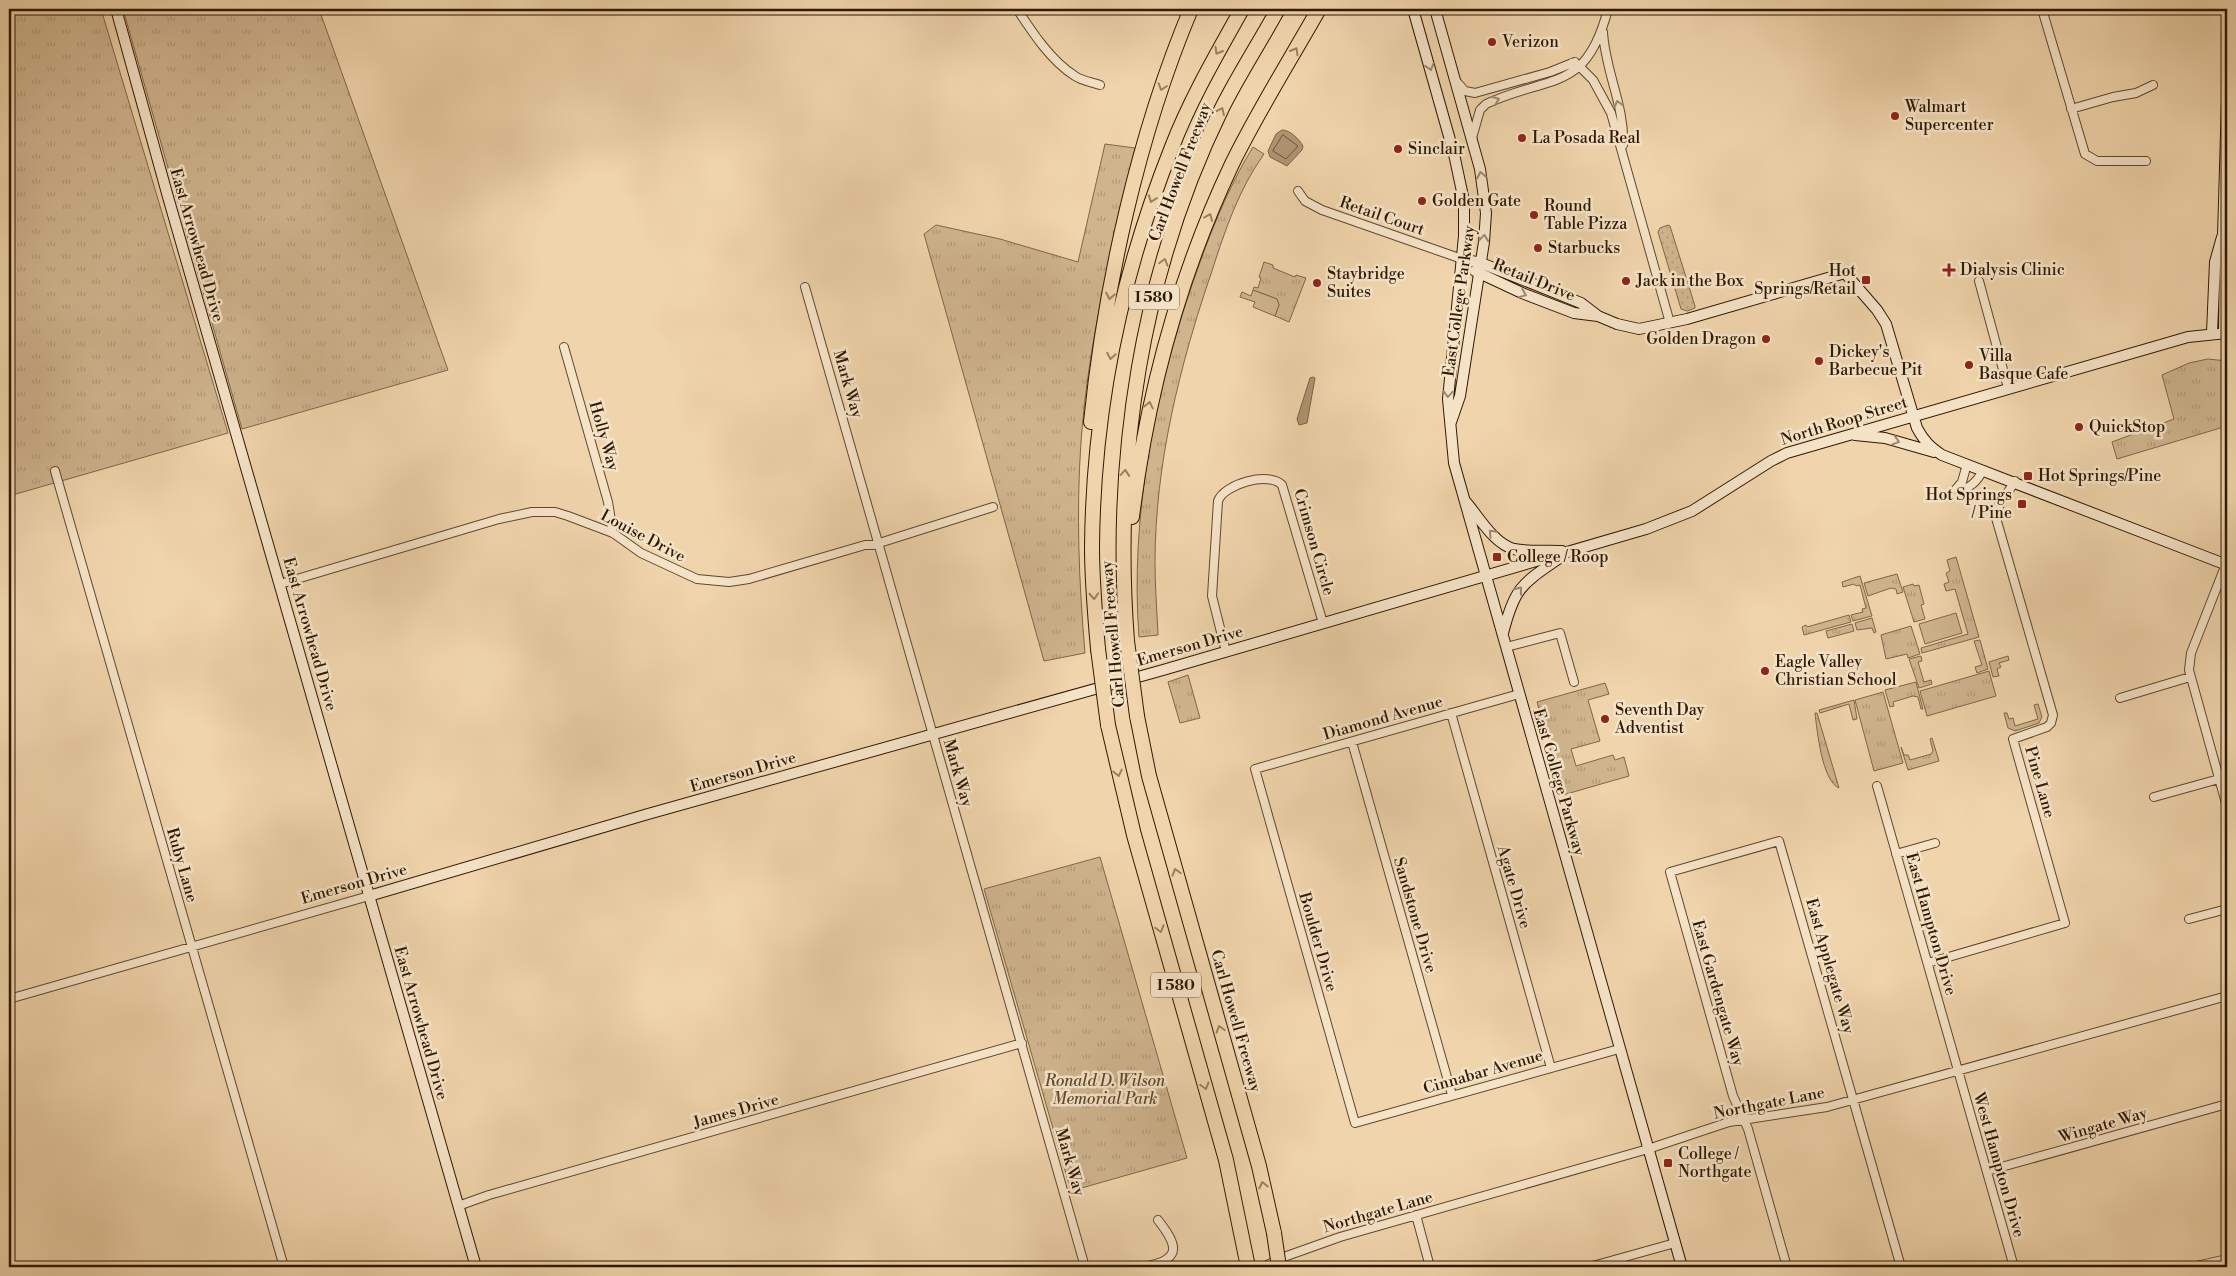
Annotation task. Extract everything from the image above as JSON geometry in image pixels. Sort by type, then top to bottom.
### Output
[{"type":"highway","points":[[1092,548],[1090,435],[1101,341],[1122,235],[1148,131],[1167,71],[1191,9]]},
{"type":"highway","name":"Carl Howell Freeway","points":[[1242,9],[1211,63],[1173,145],[1144,221],[1124,292],[1111,350],[1100,424],[1092,548],[1098,649],[1108,725],[1134,835],[1226,1160],[1248,1267]]},
{"type":"highway","name":"Carl Howell Freeway","points":[[1278,9],[1223,107],[1202,153],[1176,220],[1154,299],[1140,360],[1130,421],[1123,534],[1127,641],[1137,716],[1149,776],[1259,1166],[1274,1233],[1279,1267]]},
{"type":"highway","points":[[1125,610],[1129,533],[1137,470],[1149,403],[1174,311],[1205,225],[1233,163],[1319,9]]},
{"type":"street","name":"East Arrowhead Drive","points":[[116,9],[476,1267]]},
{"type":"street","points":[[1016,9],[1045,47],[1067,70],[1080,79],[1100,84]]},
{"type":"street","name":"East College Parkway","points":[[1413,9],[1452,143],[1463,191],[1465,227],[1448,399],[1454,463],[1682,1267]]},
{"type":"street","name":"East College Parkway","points":[[1435,9],[1472,138],[1480,170],[1485,203],[1485,238],[1460,396],[1451,422]]},
{"type":"street","points":[[1608,9],[1603,29],[1604,52],[1620,111],[1623,133],[1622,152]]},
{"type":"street","points":[[2042,9],[2082,149],[2090,159],[2097,161],[2146,161]]},
{"type":"street","points":[[1456,81],[1465,91],[1475,93],[1576,65],[1586,57],[1603,29]]},
{"type":"street","points":[[1576,65],[1593,80],[1605,99],[1622,152],[1670,323]]},
{"type":"street","points":[[1472,138],[1480,110],[1486,104],[1555,81],[1573,72],[1576,65]]},
{"type":"street","points":[[2071,109],[2112,97],[2136,93],[2153,85]]},
{"type":"street","points":[[2226,333],[2223,236],[2227,99]]},
{"type":"street","name":"Retail Court","points":[[1298,191],[1305,201],[1322,210],[1462,259]]},
{"type":"street","points":[[2212,333],[2215,262],[2223,236]]},
{"type":"street","name":"Retail Drive","points":[[1462,259],[1480,263],[1581,303],[1598,316]]},
{"type":"street","name":"Retail Drive","points":[[1462,259],[1479,274],[1574,313],[1598,316],[1629,328],[1639,329],[1670,323],[1845,272],[1877,310],[1886,324],[1914,415]]},
{"type":"street","points":[[1979,281],[2008,388]]},
{"type":"street","name":"Mark Way","points":[[805,287],[1085,1267]]},
{"type":"street","name":"North Roop Street","points":[[1485,576],[1672,520],[1692,511],[1779,457],[1914,415],[2188,337],[2226,333]]},
{"type":"street","name":"Holly Way","points":[[564,347],[608,502],[613,533]]},
{"type":"street","points":[[1914,415],[1917,428],[1926,443],[1942,455]]},
{"type":"street","points":[[1848,435],[1885,438],[1942,455],[2015,481],[2226,565],[2189,661],[2190,677],[2227,807]]},
{"type":"street","points":[[1967,464],[1962,482],[1956,489],[1962,490],[1978,480],[1983,470]]},
{"type":"street","name":"Ruby Lane","points":[[55,471],[284,1267]]},
{"type":"street","name":"Crimson Circle","points":[[1226,652],[1212,596],[1218,506],[1224,492],[1238,486],[1267,478],[1279,482],[1285,489],[1323,623]]},
{"type":"street","name":"Pine Lane","points":[[1928,962],[2065,923],[2013,739],[2047,727],[2051,723],[2053,715],[1996,518],[1997,508],[2015,481]]},
{"type":"street","points":[[1463,497],[1490,531],[1504,544],[1514,548],[1570,551]]},
{"type":"street","name":"Louise Drive","points":[[280,584],[490,522],[532,512],[555,512],[613,533],[641,553],[690,576],[706,581],[729,582],[749,579],[879,543],[993,507]]},
{"type":"street","points":[[1502,635],[1509,609],[1516,593],[1528,580],[1570,551]]},
{"type":"street","name":"Emerson Drive","points":[[9,999],[648,814],[1226,652],[1485,576]]},
{"type":"street","points":[[1506,647],[1560,632],[1574,682]]},
{"type":"street","points":[[2120,698],[2190,677]]},
{"type":"street","name":"Diamond Avenue","points":[[1254,769],[1519,694]]},
{"type":"street","name":"Agate Drive","points":[[1451,713],[1551,1068]]},
{"type":"street","name":"Sandstone Drive","points":[[1352,742],[1452,1095]]},
{"type":"street","name":"Boulder Drive","points":[[1254,769],[1355,1123]]},
{"type":"street","points":[[2154,797],[2219,779]]},
{"type":"street","name":"East Hampton Drive","points":[[1878,786],[1958,1070]]},
{"type":"street","name":"East Applegate Way","points":[[1670,872],[1779,841],[1901,1267]]},
{"type":"street","points":[[1896,854],[1935,843]]},
{"type":"street","name":"East Gardengate Way","points":[[1670,872],[1730,1087],[1748,1129],[1787,1267]]},
{"type":"street","points":[[2189,919],[2227,908]]},
{"type":"street","name":"Northgate Lane","points":[[1263,1267],[1281,1258],[1340,1237],[1648,1149],[1729,1122],[1827,1107],[2227,996]]},
{"type":"street","name":"James Drive","points":[[458,1206],[489,1195],[1022,1043]]},
{"type":"street","name":"Cinnabar Avenue","points":[[1355,1123],[1619,1049]]},
{"type":"street","name":"West Hampton Drive","points":[[1958,1070],[2014,1267]]},
{"type":"street","name":"Wingate Way","points":[[1987,1172],[2227,1104]]},
{"type":"street","points":[[1416,1215],[1430,1267]]},
{"type":"street","points":[[1127,1267],[1147,1266],[1165,1259],[1173,1252],[1174,1246],[1171,1237],[1158,1220]]},
{"type":"street","points":[[1589,1267],[1618,1263],[1675,1243]]},
{"type":"street","points":[[2192,1267],[2227,1259]]},
{"type":"green space","points":[[9,9],[101,9],[228,433],[9,496]]},
{"type":"green space","points":[[123,9],[319,9],[448,370],[242,429]]},
{"type":"green space","points":[[1105,144],[1135,148],[1102,294],[1084,405],[1079,469],[1078,522],[1085,653],[1044,661],[924,234],[936,225],[1000,239],[1078,262]]},
{"type":"green space","points":[[1253,147],[1264,154],[1247,181],[1228,225],[1200,306],[1180,378],[1159,489],[1155,572],[1158,635],[1139,637],[1138,547],[1148,457],[1156,412],[1179,325],[1199,265],[1227,196]]},
{"type":"green space","points":[[1670,226],[1695,306],[1695,308],[1687,311],[1681,309],[1658,232],[1660,228]]},
{"type":"green space","points":[[1264,262],[1295,277],[1296,275],[1306,278],[1289,322],[1275,316],[1279,305],[1277,299],[1253,290],[1254,287],[1258,288]]},
{"type":"green space","points":[[1253,290],[1277,299],[1279,305],[1275,316],[1253,307],[1255,302],[1240,297],[1242,292],[1251,296]]},
{"type":"green space","points":[[2208,359],[2227,361],[2227,426],[2117,459],[2112,442],[2174,419],[2162,375],[2189,363]]},
{"type":"green space","points":[[1956,557],[1979,637],[1922,653],[1921,648],[1968,634],[1955,589],[1946,591],[1944,584],[1949,582],[1946,573],[1950,571],[1947,560]]},
{"type":"green space","points":[[1897,574],[1903,592],[1897,594],[1896,589],[1891,588],[1868,596],[1864,583]]},
{"type":"green space","points":[[1860,576],[1872,616],[1853,621],[1851,615],[1863,612],[1862,609],[1866,608],[1860,585],[1856,586],[1854,584],[1843,587],[1842,582]]},
{"type":"green space","points":[[1913,584],[1914,586],[1919,585],[1924,604],[1921,605],[1925,619],[1914,622],[1903,587]]},
{"type":"green space","points":[[1956,613],[1962,633],[1925,644],[1919,624]]},
{"type":"green space","points":[[1849,615],[1851,622],[1804,635],[1802,627],[1806,625],[1807,627]]},
{"type":"green space","points":[[1872,618],[1876,632],[1874,633],[1872,628],[1857,630],[1855,623]]},
{"type":"green space","points":[[1852,624],[1854,631],[1828,638],[1826,631]]},
{"type":"green space","points":[[1911,626],[1920,654],[1908,658],[1907,654],[1886,659],[1881,635]]},
{"type":"green space","points":[[1980,640],[1988,669],[1977,673],[1975,667],[1982,665],[1974,641]]},
{"type":"green space","points":[[1921,656],[1922,661],[1918,662],[1924,682],[1931,680],[1932,684],[1919,688],[1909,659]]},
{"type":"green space","points":[[2008,656],[2009,660],[1999,663],[2001,667],[1997,669],[1999,676],[1993,677],[1989,662]]},
{"type":"green space","points":[[1989,671],[1996,696],[1927,716],[1920,691]]},
{"type":"green space","points":[[1188,675],[1200,718],[1180,723],[1168,682]]},
{"type":"green space","points":[[1916,682],[1923,709],[1921,709],[1918,697],[1913,696],[1893,702],[1894,706],[1890,707],[1885,690]]},
{"type":"green space","points":[[1605,683],[1609,694],[1588,700],[1600,741],[1571,749],[1576,766],[1613,755],[1615,760],[1624,757],[1629,776],[1563,795],[1537,702]]},
{"type":"green space","points":[[1883,692],[1903,763],[1874,771],[1855,700]]},
{"type":"green space","points":[[1854,700],[1857,719],[1853,720],[1849,704],[1820,713],[1819,710]]},
{"type":"green space","points":[[2038,704],[2042,717],[2039,723],[2015,731],[2008,728],[2004,713],[2007,713],[2009,719],[2013,718],[2015,726],[2038,719],[2034,705]]},
{"type":"green space","points":[[1815,713],[1817,713],[1839,788],[1828,776],[1824,766]]},
{"type":"green space","points":[[1932,738],[1939,761],[1908,770],[1901,747],[1904,755],[1908,755],[1910,760],[1931,754],[1933,751],[1930,739]]},
{"type":"green space","name":"Ronald D. Wilson Memorial Park","points":[[1100,857],[1187,1158],[1071,1191],[984,889]]},
{"type":"water","points":[[1282,130],[1294,135],[1303,146],[1302,150],[1287,166],[1270,157],[1268,151],[1276,134]]},
{"type":"water","points":[[1310,378],[1315,378],[1307,423],[1299,425],[1297,419]]},
{"type":"place","name":"Verizon","points":[[1492,42]]},
{"type":"place","name":"Walmart Supercenter","points":[[1895,116]]},
{"type":"place","name":"La Posada Real","points":[[1522,138]]},
{"type":"place","name":"Sinclair","points":[[1398,149]]},
{"type":"place","name":"Golden Gate","points":[[1422,201]]},
{"type":"place","name":"Round Table Pizza","points":[[1534,215]]},
{"type":"place","name":"Starbucks","points":[[1538,248]]},
{"type":"place","name":"Dialysis Clinic","points":[[1949,270]]},
{"type":"place","name":"Hot Springs/Retail","points":[[1866,280]]},
{"type":"place","name":"Jack in the Box","points":[[1626,281]]},
{"type":"place","name":"Staybridge Suites","points":[[1317,283]]},
{"type":"place","name":"Golden Dragon","points":[[1766,339]]},
{"type":"place","name":"Dickey's Barbecue Pit","points":[[1819,361]]},
{"type":"place","name":"Villa Basque Cafe","points":[[1969,365]]},
{"type":"place","name":"QuickStop","points":[[2079,427]]},
{"type":"place","name":"Hot Springs/Pine","points":[[2028,476]]},
{"type":"place","name":"Hot Springs / Pine","points":[[2022,504]]},
{"type":"place","name":"College / Roop","points":[[1497,557]]},
{"type":"place","name":"Eagle Valley Christian School","points":[[1765,671]]},
{"type":"place","name":"Seventh Day Adventist","points":[[1605,719]]},
{"type":"place","name":"College / Northgate","points":[[1668,1163]]}]
